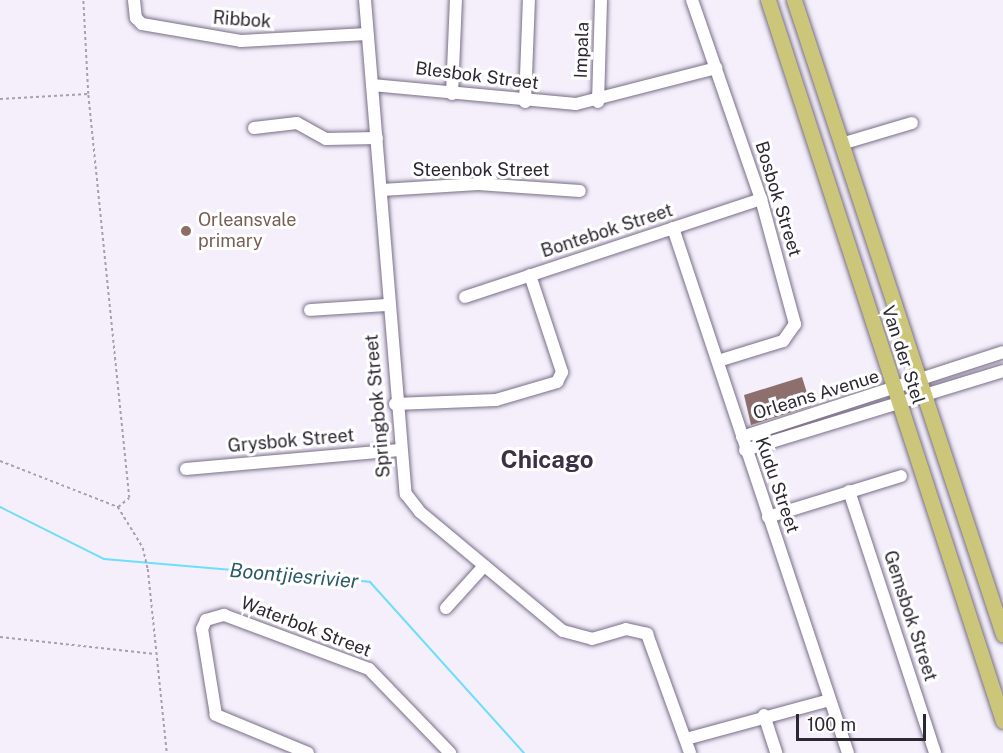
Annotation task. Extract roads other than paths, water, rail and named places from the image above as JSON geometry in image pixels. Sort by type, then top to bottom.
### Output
[{"type":"main road","name":"Van der Stel","points":[[768,0],[1003,721]]},
{"type":"main road","name":"Van der Stel","points":[[794,0],[1003,634]]},
{"type":"street","name":"Ribbok","points":[[134,0],[136,18],[142,24],[241,41],[367,34]]},
{"type":"street","name":"Springbok Street","points":[[365,0],[382,190],[388,305],[402,483],[412,503],[484,566],[577,637],[626,629],[646,634],[690,753]]},
{"type":"street","points":[[452,94],[456,0]]},
{"type":"street","points":[[525,102],[529,0]]},
{"type":"street","name":"Impala","points":[[598,102],[601,0]]},
{"type":"street","name":"Bosbok Street","points":[[692,0],[761,199],[795,324],[783,341],[718,362]]},
{"type":"street","name":"Blesbok Street","points":[[372,85],[525,102],[598,102],[716,68]]},
{"type":"street","points":[[254,128],[297,123],[326,139],[377,138]]},
{"type":"street","points":[[841,144],[912,123]]},
{"type":"street","name":"Steenbok Street","points":[[382,190],[478,184],[580,191]]},
{"type":"street","name":"Bontebok Street","points":[[465,297],[761,199]]},
{"type":"street","name":"Kudu Street","points":[[673,228],[848,753]]},
{"type":"street","points":[[395,404],[496,400],[562,378],[530,275]]},
{"type":"street","points":[[310,310],[388,305]]},
{"type":"street","name":"Orleans Avenue","points":[[746,450],[899,405],[921,390],[1003,352]]},
{"type":"street","name":"Orleans Avenue","points":[[742,437],[894,390],[921,390],[1003,371]]},
{"type":"street","name":"Grysbok Street","points":[[186,469],[399,450]]},
{"type":"street","points":[[768,517],[901,476]]},
{"type":"street","name":"Gemsbok Street","points":[[849,491],[936,753]]},
{"type":"street","points":[[446,608],[484,566]]},
{"type":"street","name":"Waterbok Street","points":[[308,753],[271,747],[216,716],[202,629],[211,616],[224,615],[369,669],[450,753]]},
{"type":"street","points":[[686,739],[764,715],[830,700]]},
{"type":"street","points":[[764,715],[776,753]]},
{"type":"waterway","name":"Boontjiesrivier","points":[[0,507],[104,559],[370,582],[524,753]]},
{"type":"place","name":"Orleansvale primary","points":[[186,231]]},
{"type":"district","name":"Chicago","points":[[547,460]]}]
